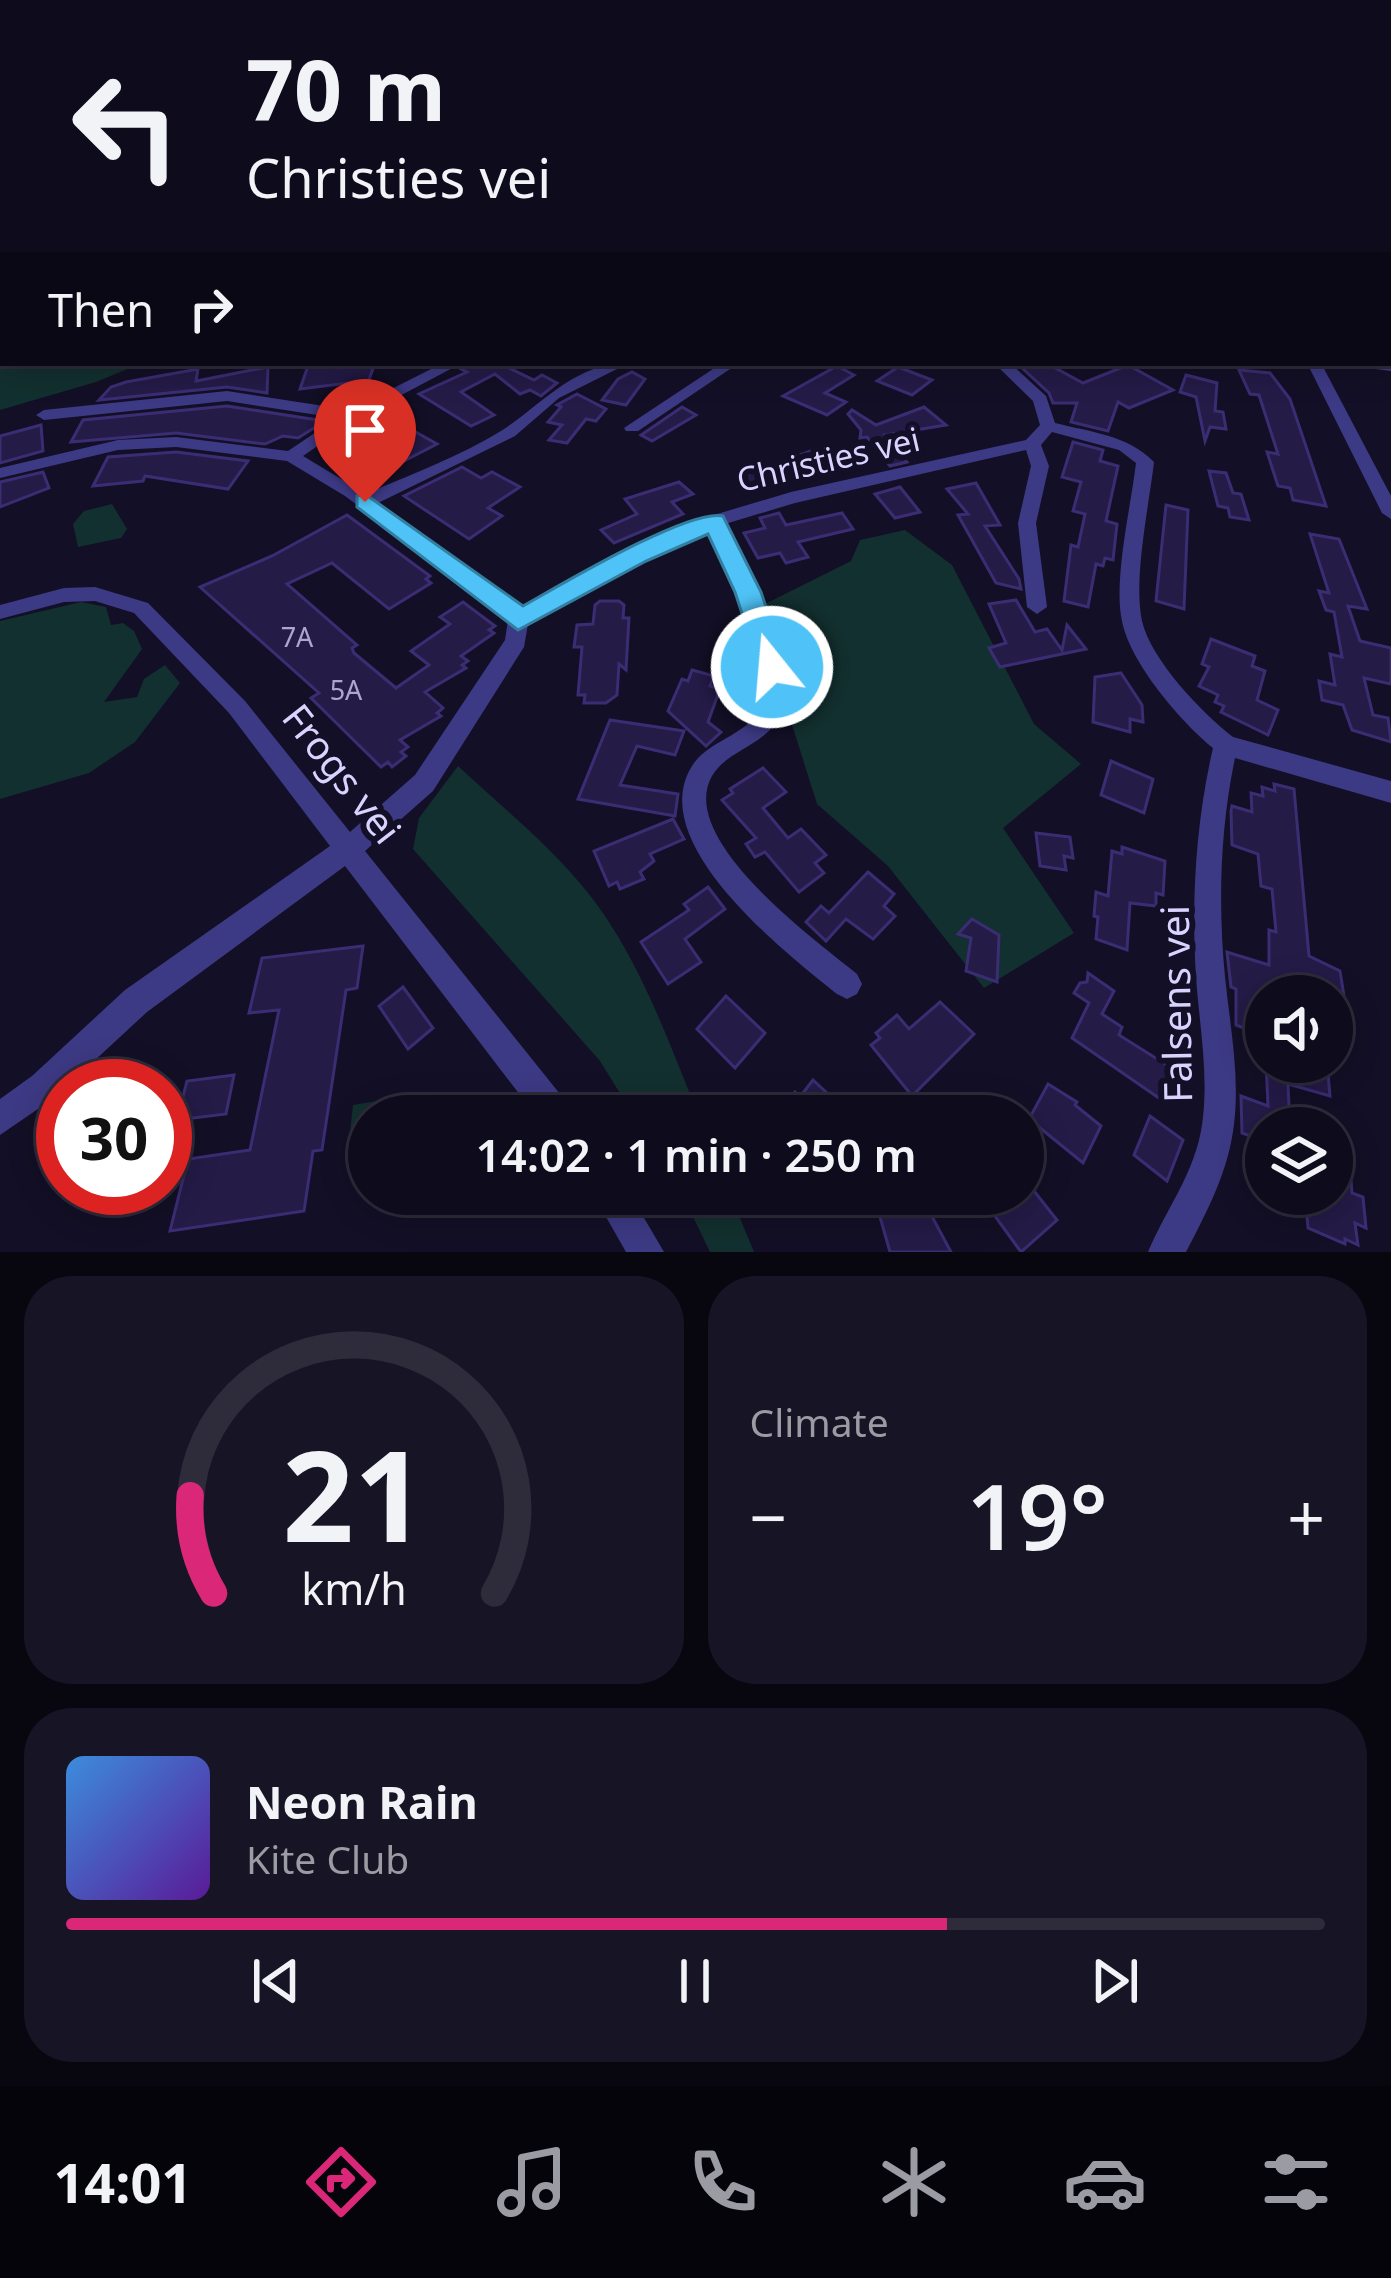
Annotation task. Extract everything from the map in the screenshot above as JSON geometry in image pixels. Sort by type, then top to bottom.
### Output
[{"type":"street","points":[[291,456],[352,416],[448,366]]},
{"type":"street","points":[[365,502],[509,434],[554,395],[616,366]]},
{"type":"street","points":[[632,428],[727,366]]},
{"type":"street","points":[[1004,366],[1040,399],[1048,426]]},
{"type":"street","points":[[1316,366],[1391,513]]},
{"type":"street","points":[[44,415],[227,396],[352,416]]},
{"type":"street","points":[[1037,607],[1027,523],[1040,466],[1032,445],[1048,426]]},
{"type":"street","points":[[1048,426],[1125,446],[1145,462],[1130,592],[1132,621],[1142,648],[1206,730],[1226,745],[1391,792]]},
{"type":"street","points":[[0,473],[118,446],[176,442],[291,456],[365,502],[509,606],[518,620],[517,640],[424,783],[350,848],[136,1001],[43,1087],[0,1119]]},
{"type":"street","name":"Christies vei","points":[[518,620],[637,555],[714,521],[790,498],[1032,445]]},
{"type":"street","points":[[714,521],[748,592],[776,691],[764,723],[712,759],[698,776],[696,822],[729,877],[847,984]]},
{"type":"street","name":"Frogs vei","points":[[0,612],[64,595],[95,594],[141,608],[237,707],[540,1095]]},
{"type":"street","name":"Falsens vei","points":[[1166,1252],[1191,1208],[1213,1149],[1222,1078],[1208,955],[1216,778],[1226,745]]},
{"type":"street","points":[[623,1215],[646,1252]]},
{"type":"green space","points":[[0,366],[135,366],[96,382],[0,410]]},
{"type":"green space","points":[[112,504],[127,529],[121,538],[78,547],[73,524],[84,511]]},
{"type":"green space","points":[[905,530],[952,565],[1034,724],[1081,764],[1003,828],[1074,933],[984,988],[888,866],[817,804],[788,712],[789,679],[763,605],[851,561],[860,540]]},
{"type":"green space","points":[[81,602],[106,607],[111,625],[123,623],[134,631],[142,649],[104,702],[137,697],[144,679],[165,665],[180,683],[135,742],[89,773],[0,799],[0,621]]},
{"type":"green space","points":[[458,766],[559,860],[589,894],[623,946],[652,1001],[690,1095],[621,1095],[600,1061],[413,849],[419,818]]},
{"type":"green space","points":[[692,1215],[739,1215],[754,1252],[710,1252]]},
{"type":"building","points":[[308,366],[374,366],[362,399],[349,405],[340,404],[348,383],[300,389]]},
{"type":"building","points":[[509,366],[534,380],[542,375],[557,383],[541,396],[530,390],[520,394],[495,374],[461,392],[494,415],[471,426],[419,394],[467,372],[461,369]]},
{"type":"building","points":[[837,366],[854,375],[825,393],[846,402],[827,415],[783,396]]},
{"type":"building","points":[[1052,366],[1083,383],[1130,366],[1173,390],[1129,408],[1118,402],[1108,431],[1071,422],[1077,403],[1053,403],[1049,393],[1021,367]]},
{"type":"building","points":[[268,367],[267,393],[227,387],[99,400],[111,387],[126,382],[198,369],[196,381]]},
{"type":"building","points":[[898,367],[932,380],[912,395],[877,381]]},
{"type":"building","points":[[1239,370],[1270,373],[1290,399],[1326,506],[1293,500],[1290,488],[1278,486],[1267,452],[1278,454],[1259,395],[1250,394]]},
{"type":"building","points":[[632,372],[645,379],[626,405],[602,400],[618,379]]},
{"type":"building","points":[[1186,375],[1217,383],[1215,411],[1223,412],[1226,429],[1210,427],[1205,441],[1196,397],[1180,392]]},
{"type":"building","points":[[577,394],[606,409],[596,421],[586,419],[567,443],[549,440],[562,425],[548,422],[561,407],[557,405]]},
{"type":"building","points":[[227,406],[325,421],[298,438],[283,436],[265,444],[176,433],[71,442],[83,420]]},
{"type":"building","points":[[682,407],[696,415],[652,441],[641,435]]},
{"type":"building","points":[[924,407],[946,425],[885,435],[907,462],[890,466],[867,437],[860,438],[861,430],[848,414],[852,410],[876,425]]},
{"type":"building","points":[[380,412],[437,444],[373,477],[326,445]]},
{"type":"building","points":[[41,425],[43,451],[0,463],[0,436]]},
{"type":"building","points":[[1073,442],[1103,450],[1100,461],[1118,466],[1106,521],[1117,524],[1113,560],[1105,558],[1103,566],[1096,564],[1088,607],[1064,601],[1071,545],[1078,547],[1085,514],[1073,511],[1081,482],[1062,477]]},
{"type":"building","points":[[822,447],[843,467],[797,482],[790,475],[756,489],[741,476]]},
{"type":"building","points":[[176,452],[248,461],[228,489],[145,476],[143,481],[93,486],[108,457]]},
{"type":"building","points":[[462,467],[481,478],[492,472],[520,487],[488,508],[502,516],[469,539],[404,496]]},
{"type":"building","points":[[1209,471],[1226,473],[1233,493],[1241,494],[1249,520],[1230,517],[1228,508],[1218,506]]},
{"type":"building","points":[[43,472],[49,488],[0,507],[0,482]]},
{"type":"building","points":[[679,482],[693,494],[672,502],[683,514],[614,543],[601,530],[637,514],[625,499]]},
{"type":"building","points":[[976,483],[1000,525],[985,526],[1021,589],[996,583],[958,515],[968,514],[947,489]]},
{"type":"building","points":[[900,487],[920,512],[895,518],[875,494]]},
{"type":"building","points":[[1166,505],[1188,510],[1184,609],[1156,601]]},
{"type":"building","points":[[779,513],[786,525],[842,513],[853,529],[798,542],[808,557],[786,563],[780,553],[758,558],[744,533],[765,528],[760,518]]},
{"type":"building","points":[[347,515],[430,576],[426,579],[431,583],[389,609],[332,563],[287,584],[357,645],[352,648],[354,653],[396,688],[429,665],[411,651],[450,624],[440,617],[463,602],[495,626],[489,630],[494,633],[461,656],[468,661],[462,665],[466,668],[425,692],[443,708],[437,713],[441,716],[400,740],[408,747],[401,752],[406,756],[392,767],[388,762],[381,767],[311,698],[319,693],[200,587],[272,556]]},
{"type":"building","points":[[1310,534],[1339,539],[1367,609],[1348,606],[1360,641],[1391,648],[1391,684],[1364,678],[1373,715],[1388,718],[1391,742],[1352,730],[1343,705],[1322,700],[1319,681],[1335,685],[1330,654],[1342,657],[1334,612],[1326,610],[1319,591],[1329,593]]},
{"type":"building","points":[[1016,600],[1035,632],[1047,629],[1062,650],[1067,625],[1086,649],[1000,667],[989,648],[1006,643],[989,604]]},
{"type":"building","points":[[619,601],[624,605],[623,618],[629,618],[626,670],[619,664],[617,695],[606,703],[584,703],[585,695],[578,695],[582,647],[574,647],[577,625],[593,624],[595,605]]},
{"type":"building","points":[[1211,639],[1255,656],[1252,666],[1265,671],[1257,700],[1278,710],[1268,735],[1221,712],[1224,706],[1215,702],[1218,695],[1199,686],[1209,667],[1202,664]]},
{"type":"building","points":[[692,670],[714,676],[710,686],[720,689],[708,722],[721,732],[706,746],[668,711],[682,679],[688,681]]},
{"type":"building","points":[[1121,673],[1142,705],[1143,722],[1130,719],[1130,732],[1093,722],[1095,677]]},
{"type":"building","points":[[610,720],[684,731],[675,755],[637,746],[620,785],[678,794],[675,816],[578,799]]},
{"type":"building","points":[[1111,761],[1153,779],[1144,813],[1101,795]]},
{"type":"building","points":[[763,768],[786,792],[763,808],[788,838],[801,829],[826,855],[815,863],[824,873],[799,892],[765,852],[755,857],[746,844],[756,838],[722,800],[733,793],[730,789]]},
{"type":"building","points":[[1274,784],[1294,789],[1309,956],[1341,975],[1245,975],[1245,1029],[1236,1025],[1236,989],[1231,987],[1227,952],[1269,965],[1269,930],[1276,932],[1272,889],[1261,886],[1258,854],[1232,845],[1231,811],[1232,806],[1252,812],[1251,793],[1263,796],[1262,787],[1275,791]]},
{"type":"building","points":[[673,819],[684,839],[650,854],[654,861],[640,872],[644,879],[620,889],[617,882],[609,886],[594,851]]},
{"type":"building","points":[[1036,833],[1070,837],[1073,858],[1064,856],[1066,870],[1040,866]]},
{"type":"building","points":[[1122,847],[1165,861],[1163,895],[1156,893],[1156,906],[1130,903],[1127,950],[1096,939],[1098,917],[1094,916],[1096,892],[1108,896],[1112,851],[1122,854]]},
{"type":"building","points":[[868,872],[894,894],[884,906],[895,916],[873,939],[846,919],[826,941],[806,922],[821,906],[829,913]]},
{"type":"building","points":[[708,887],[725,909],[685,939],[701,962],[668,984],[641,942],[689,910],[684,904]]},
{"type":"building","points":[[972,919],[999,935],[997,982],[966,971],[971,938],[958,934]]},
{"type":"building","points":[[363,946],[357,988],[346,990],[322,1150],[313,1151],[304,1211],[170,1231],[174,1215],[192,1215],[192,1158],[250,1150],[279,1010],[249,1013],[262,958]]},
{"type":"building","points":[[1088,973],[1114,991],[1102,1014],[1122,1027],[1119,1035],[1178,1072],[1166,1103],[1072,1038],[1089,1003],[1074,993],[1080,983],[1087,982]]},
{"type":"building","points":[[403,987],[433,1028],[408,1049],[379,1006]]},
{"type":"building","points":[[726,996],[765,1033],[735,1068],[697,1029]]},
{"type":"building","points":[[940,1002],[974,1034],[913,1095],[871,1045],[880,1038],[876,1033],[897,1015],[909,1029]]},
{"type":"building","points":[[234,1075],[226,1114],[192,1118],[192,1080]]},
{"type":"building","points":[[813,1080],[829,1095],[802,1095]]},
{"type":"building","points":[[1267,1083],[1329,1083],[1330,1096],[1288,1084],[1289,1107],[1245,1107],[1242,1133],[1241,1096],[1268,1106]]},
{"type":"building","points":[[1048,1084],[1077,1102],[1101,1126],[1083,1163],[1044,1131],[1042,1095]]},
{"type":"building","points":[[1150,1116],[1183,1140],[1167,1181],[1134,1155]]},
{"type":"building","points":[[1353,1193],[1363,1197],[1366,1228],[1355,1223],[1358,1245],[1308,1228],[1307,1215],[1353,1215]]},
{"type":"building","points":[[1044,1204],[1057,1220],[1021,1252],[994,1215],[1044,1215]]},
{"type":"building","points":[[931,1215],[951,1252],[890,1252],[880,1217]]},
{"type":"route","points":[[365,502],[509,606],[518,620],[637,555],[714,521],[748,592],[772,667]]}]
